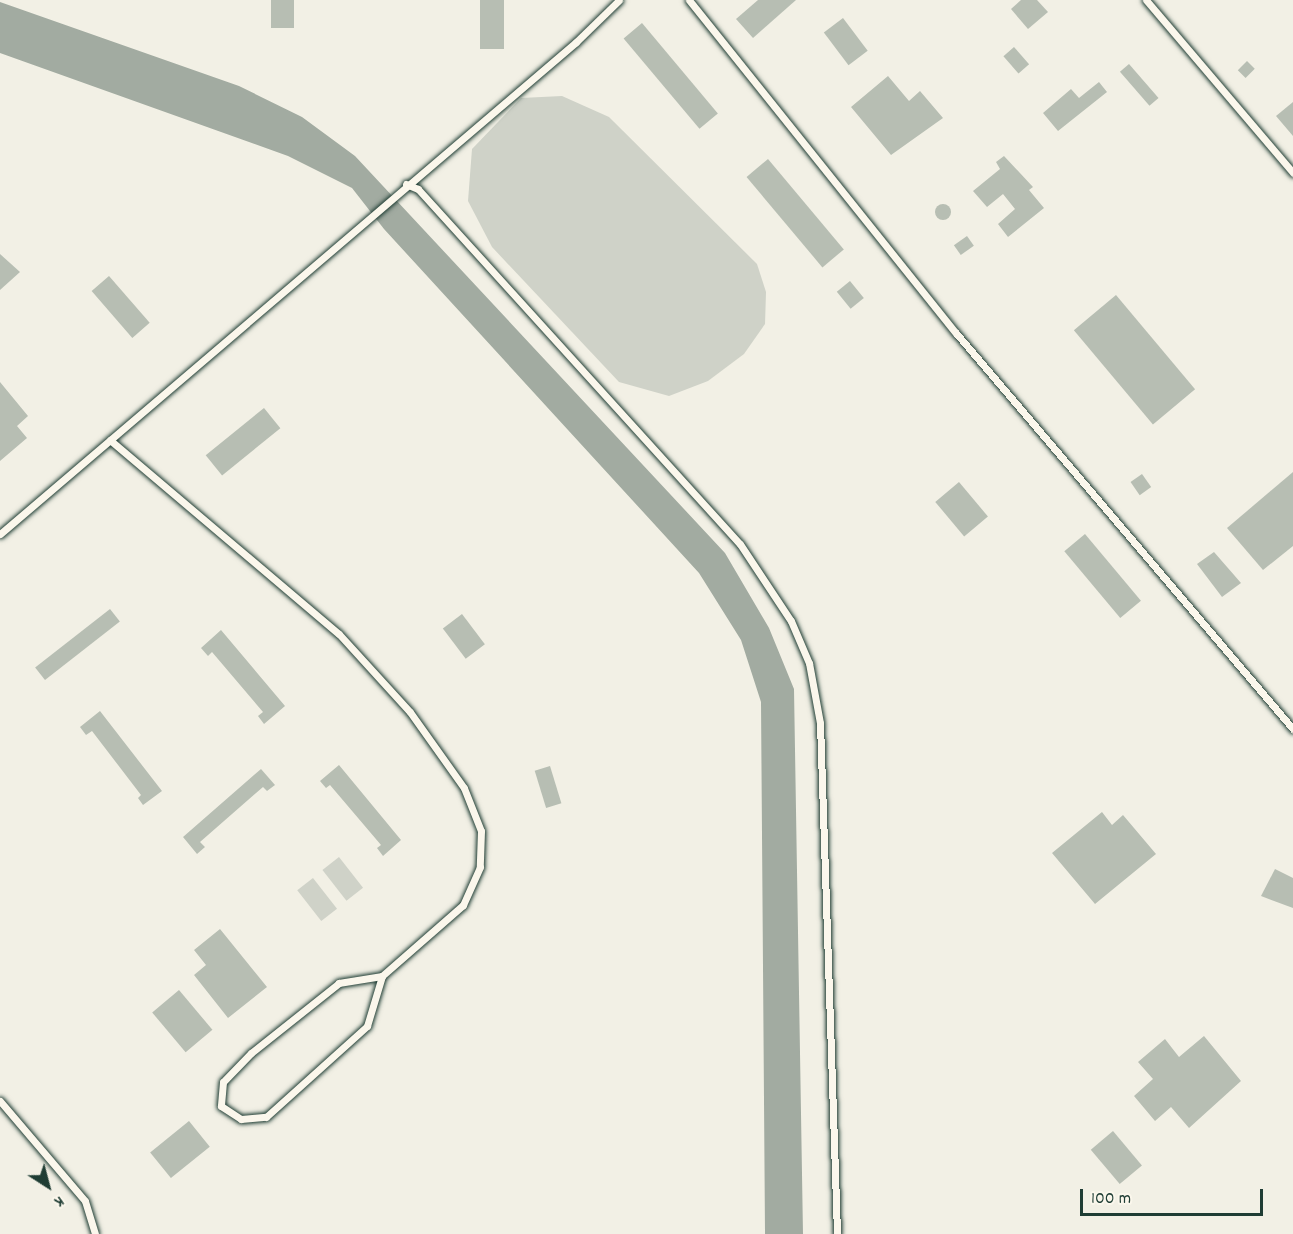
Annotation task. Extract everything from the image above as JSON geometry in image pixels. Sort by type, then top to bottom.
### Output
[{"type":"lane","points":[[0,534],[406,184],[576,42],[619,0]]},
{"type":"lane","points":[[689,0],[956,333],[1293,729]]},
{"type":"lane","points":[[1146,0],[1293,173]]},
{"type":"lane","points":[[406,184],[418,189],[740,543],[768,582],[800,642],[820,723],[837,1234]]},
{"type":"lane","points":[[110,440],[339,634],[410,712],[464,788],[481,831],[480,867],[464,905],[382,976],[339,983],[250,1053],[223,1082],[220,1106],[241,1119],[266,1117],[368,1026],[382,976]]},
{"type":"lane","points":[[0,1101],[85,1202],[95,1234]]},
{"type":"shaded area","points":[[0,2],[239,86],[302,117],[355,156],[725,553],[769,628],[794,689],[803,1234],[765,1234],[761,702],[741,640],[699,573],[384,229],[352,188],[288,156],[0,53]]},
{"type":"shaded area","points":[[562,96],[609,117],[757,264],[766,292],[765,324],[744,354],[708,381],[669,396],[619,382],[492,247],[468,201],[472,149],[521,98]]},
{"type":"shaded area","points":[[339,857],[363,888],[346,901],[322,870]]},
{"type":"shaded area","points":[[313,878],[337,909],[321,921],[297,890]]},
{"type":"building","points":[[271,0],[294,0],[294,28],[271,28]]},
{"type":"building","points":[[480,0],[504,0],[504,49],[480,49]]},
{"type":"building","points":[[758,0],[796,0],[753,38],[736,19]]},
{"type":"building","points":[[1021,0],[1037,0],[1048,12],[1028,29],[1011,9]]},
{"type":"building","points":[[843,18],[868,51],[849,65],[824,32]]},
{"type":"building","points":[[642,23],[718,113],[699,129],[624,38]]},
{"type":"building","points":[[1014,47],[1029,64],[1019,74],[1003,56]]},
{"type":"building","points":[[1247,61],[1255,69],[1246,78],[1238,70]]},
{"type":"building","points":[[1129,64],[1159,98],[1149,106],[1120,72]]},
{"type":"building","points":[[888,76],[909,101],[920,91],[943,118],[891,155],[851,107]]},
{"type":"building","points":[[1099,82],[1107,92],[1058,131],[1043,113],[1071,89],[1079,98]]},
{"type":"building","points":[[1293,102],[1293,136],[1276,116]]},
{"type":"building","points":[[1004,156],[1033,187],[1029,190],[1044,208],[1008,237],[998,224],[1015,209],[1003,194],[987,207],[973,191],[1000,169],[996,162]]},
{"type":"building","points":[[768,159],[844,249],[822,267],[747,177]]},
{"type":"building","points":[[940,204],[946,204],[951,212],[949,218],[940,220],[935,215],[935,209]]},
{"type":"building","points":[[967,236],[974,246],[961,255],[954,245]]},
{"type":"building","points":[[0,254],[20,272],[0,290]]},
{"type":"building","points":[[109,276],[150,323],[132,338],[92,291]]},
{"type":"building","points":[[850,281],[864,298],[851,309],[837,292]]},
{"type":"building","points":[[1116,295],[1195,389],[1153,425],[1074,330]]},
{"type":"building","points":[[0,382],[28,416],[17,426],[27,438],[0,461]]},
{"type":"building","points":[[264,408],[280,428],[222,475],[206,455]]},
{"type":"building","points":[[1293,472],[1293,546],[1263,570],[1227,528]]},
{"type":"building","points":[[1142,474],[1151,487],[1140,495],[1131,482]]},
{"type":"building","points":[[959,482],[988,516],[964,536],[935,502]]},
{"type":"building","points":[[1085,534],[1141,601],[1120,618],[1064,551]]},
{"type":"building","points":[[1214,552],[1241,583],[1222,597],[1197,564]]},
{"type":"building","points":[[110,609],[120,622],[45,680],[35,667]]},
{"type":"building","points":[[462,614],[485,644],[466,659],[443,628]]},
{"type":"building","points":[[221,630],[285,706],[264,724],[258,716],[263,712],[212,652],[208,656],[201,648]]},
{"type":"building","points":[[100,711],[162,791],[143,805],[138,798],[141,795],[92,731],[86,735],[80,727]]},
{"type":"building","points":[[339,765],[401,840],[383,856],[377,848],[381,845],[330,785],[326,788],[320,781]]},
{"type":"building","points":[[550,766],[561,803],[546,808],[535,771]]},
{"type":"building","points":[[261,769],[275,785],[267,791],[263,787],[200,842],[205,847],[197,854],[183,837]]},
{"type":"building","points":[[1102,812],[1112,825],[1123,815],[1156,854],[1095,904],[1052,853]]},
{"type":"building","points":[[1275,869],[1293,878],[1293,908],[1261,896]]},
{"type":"building","points":[[220,929],[267,987],[228,1018],[194,975],[206,965],[194,950]]},
{"type":"building","points":[[179,990],[212,1030],[186,1052],[152,1012]]},
{"type":"building","points":[[1204,1036],[1241,1081],[1189,1128],[1171,1107],[1155,1121],[1134,1096],[1153,1079],[1138,1062],[1165,1039],[1179,1057]]},
{"type":"building","points":[[189,1121],[210,1147],[171,1178],[150,1152]]},
{"type":"building","points":[[1113,1131],[1142,1165],[1120,1184],[1091,1150]]}]
